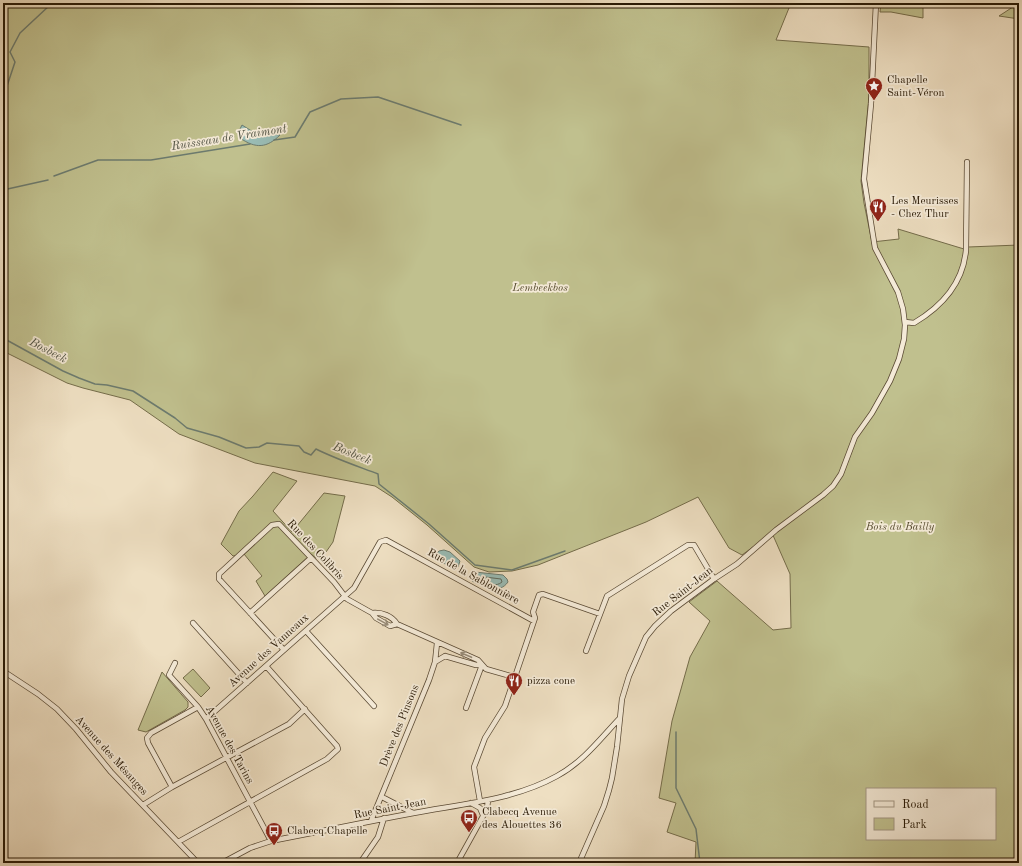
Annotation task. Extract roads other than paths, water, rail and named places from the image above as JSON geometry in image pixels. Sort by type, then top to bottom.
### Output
[{"type":"street","name":"Rue Saint-Jean","points":[[222,863],[250,848],[271,841],[384,818],[488,800],[519,792],[558,776],[592,749],[619,719],[622,699],[629,676],[646,637],[655,626],[714,579],[737,564],[776,530],[833,486],[841,474],[856,437],[875,409],[890,381],[899,359],[904,339],[905,322],[903,309],[898,292],[890,275],[877,254],[864,179],[871,104],[876,3]]},
{"type":"street","points":[[905,322],[914,323],[935,309],[947,297],[961,272],[965,258],[967,239],[967,162]]},
{"type":"street","name":"Rue des Colibris","points":[[250,613],[219,579],[219,574],[272,525],[280,524],[334,582],[344,596]]},
{"type":"street","name":"Rue de la Sablonnière","points":[[344,596],[356,585],[380,542],[386,540],[534,621],[535,618],[533,612],[539,596],[542,594],[600,614]]},
{"type":"street","points":[[586,651],[607,596],[688,545],[694,545],[714,579]]},
{"type":"street","points":[[284,650],[250,613],[311,558]]},
{"type":"street","points":[[344,596],[390,626],[397,624]]},
{"type":"street","name":"Avenue des Vanneaux","points":[[206,719],[344,596]]},
{"type":"street","points":[[372,613],[380,612],[394,619],[397,624],[478,660],[486,669],[514,677]]},
{"type":"street","points":[[480,801],[474,767],[485,738],[505,706],[534,621]]},
{"type":"street","points":[[193,622],[247,683]]},
{"type":"street","points":[[306,631],[374,706]]},
{"type":"street","name":"Drève des Pinsons","points":[[371,821],[429,680],[437,643]]},
{"type":"street","points":[[434,662],[445,656],[448,647]]},
{"type":"street","points":[[445,656],[476,666],[482,666]]},
{"type":"street","name":"Avenue des Tarins","points":[[175,663],[169,674],[198,707],[206,719],[271,841]]},
{"type":"street","points":[[178,842],[327,759],[338,749],[337,746],[266,666]]},
{"type":"street","points":[[466,708],[482,666]]},
{"type":"street","name":"Avenue des Mésanges","points":[[3,671],[38,694],[57,709],[111,772],[198,863]]},
{"type":"street","points":[[172,787],[148,743],[147,738],[151,734],[198,707]]},
{"type":"street","points":[[142,805],[172,787],[289,724],[305,710]]},
{"type":"street","points":[[579,863],[609,790],[617,747],[619,719]]},
{"type":"street","points":[[382,797],[413,813]]},
{"type":"street","points":[[457,863],[487,809],[488,800]]},
{"type":"street","points":[[471,803],[480,808],[483,815]]},
{"type":"street","points":[[360,863],[378,837],[384,818]]},
{"type":"water","points":[[242,125],[258,135],[280,135],[266,145],[261,146],[251,144],[240,138],[239,131]]},
{"type":"water","points":[[444,550],[450,552],[460,561],[458,567],[444,563],[432,556],[439,551]]},
{"type":"water","points":[[475,572],[503,575],[508,582],[504,586],[496,589],[486,587],[472,581],[472,577],[470,576]]},
{"type":"waterway","points":[[3,98],[15,62],[10,52],[20,33],[50,5]]},
{"type":"waterway","name":"Ruisseau de Vraimont","points":[[274,140],[295,137],[310,112],[341,99],[378,97],[461,125]]},
{"type":"waterway","name":"Ruisseau de Vraimont","points":[[54,176],[98,160],[151,160],[250,144]]},
{"type":"waterway","name":"Ruisseau de Vraimont","points":[[3,190],[48,180]]},
{"type":"waterway","name":"Bosbeek","points":[[3,338],[63,371],[79,378],[95,384],[133,391],[175,418],[187,428],[219,437],[246,448],[259,447],[267,443],[299,446],[304,452],[311,455],[316,449],[378,474],[379,484],[429,524],[475,565],[512,570],[565,551]]},
{"type":"waterway","points":[[676,732],[676,788],[696,829],[700,863]]},
{"type":"place","name":"Chapelle Saint-Véron","points":[[874,101]]},
{"type":"place","name":"Les Meurisses - Chez Thur","points":[[878,222]]},
{"type":"place","name":"pizza cone","points":[[514,696]]},
{"type":"place","name":"Clabecq Avenue des Alouettes 36","points":[[469,833]]},
{"type":"place","name":"Clabecq Chapelle","points":[[274,846]]},
{"type":"park label","name":"Lembeekbos","points":[[540,288]]},
{"type":"park label","name":"Bois du Bailly","points":[[900,527]]}]
